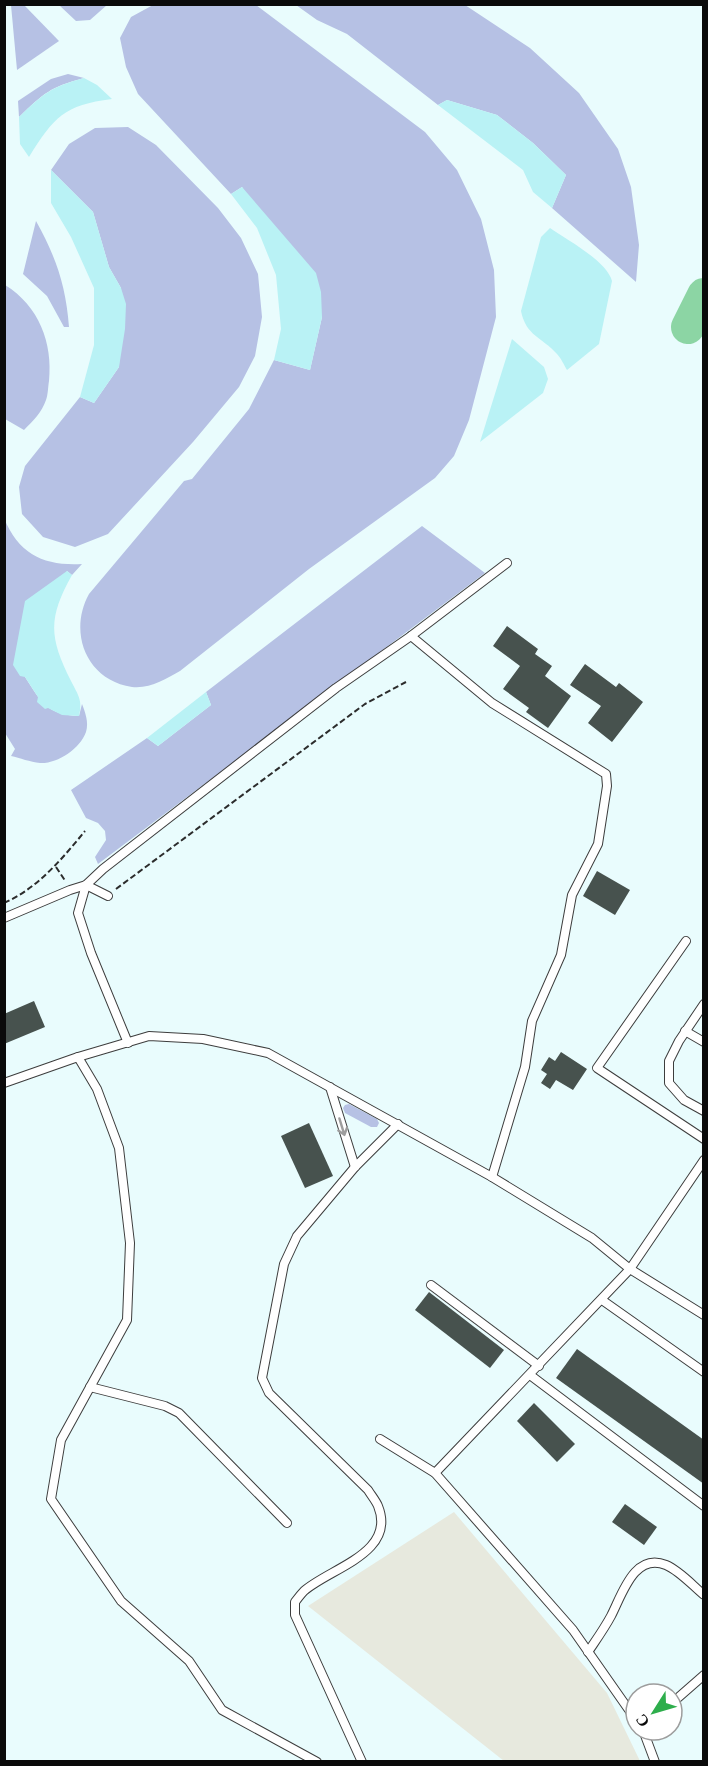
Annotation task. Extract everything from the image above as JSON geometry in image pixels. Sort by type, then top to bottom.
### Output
[{"type":"lane","points":[[4,918],[86,885],[336,688],[411,636],[507,563]]},
{"type":"lane","points":[[411,636],[492,704],[606,774],[608,786],[598,844],[572,895],[561,955],[532,1021],[525,1067],[492,1177]]},
{"type":"lane","points":[[86,885],[108,896]]},
{"type":"lane","points":[[86,885],[78,913],[91,953],[128,1042]]},
{"type":"lane","points":[[686,941],[597,1068],[704,1139]]},
{"type":"lane","points":[[704,1004],[669,1061],[669,1083],[684,1100],[704,1111]]},
{"type":"lane","points":[[686,1031],[704,1042]]},
{"type":"lane","points":[[4,1083],[78,1057],[149,1036],[203,1039],[267,1053],[492,1177],[592,1238],[630,1269],[704,1315]]},
{"type":"lane","points":[[78,1057],[98,1089],[119,1148],[130,1243],[127,1320],[62,1440],[51,1499],[121,1601],[189,1661],[222,1710],[316,1761]]},
{"type":"lane","points":[[330,1087],[355,1167]]},
{"type":"lane","points":[[362,1761],[295,1615],[295,1602],[305,1591],[369,1549],[379,1536],[381,1523],[378,1507],[368,1490],[269,1393],[262,1378],[284,1264],[297,1236],[355,1167],[398,1124]]},
{"type":"lane","points":[[435,1473],[630,1269],[704,1160]]},
{"type":"lane","points":[[430,1285],[539,1366]]},
{"type":"lane","points":[[602,1300],[704,1372]]},
{"type":"lane","points":[[530,1375],[704,1506]]},
{"type":"lane","points":[[90,1387],[165,1406],[179,1413],[287,1523]]},
{"type":"lane","points":[[380,1439],[435,1473],[573,1630],[624,1703]]},
{"type":"lane","points":[[588,1652],[610,1617],[625,1585],[638,1569],[649,1563],[656,1562],[668,1566],[704,1594]]},
{"type":"lane","points":[[684,1692],[704,1675]]},
{"type":"lane","points":[[647,1742],[655,1761]]},
{"type":"path","points":[[108,896],[365,704],[406,682]]},
{"type":"path","points":[[4,903],[16,898],[56,867],[85,831]]},
{"type":"path","points":[[56,867],[63,876]]},
{"type":"shaded area","points":[[11,5],[24,5],[59,41],[17,70]]},
{"type":"shaded area","points":[[59,5],[107,5],[90,20],[76,21]]},
{"type":"shaded area","points":[[153,5],[256,5],[425,132],[457,170],[481,219],[494,270],[496,317],[469,420],[454,456],[435,478],[309,569],[180,671],[158,683],[132,687],[116,683],[103,675],[85,652],[80,624],[89,594],[184,481],[192,479],[249,409],[274,360],[310,370],[322,317],[242,187],[231,194],[138,94],[126,67],[120,38],[131,17]]},
{"type":"shaded area","points":[[296,5],[465,5],[530,48],[579,93],[618,149],[631,187],[639,245],[636,282],[552,208],[566,175],[533,143],[497,115],[447,100],[438,105],[347,34],[317,20]]},
{"type":"shaded area","points":[[68,74],[84,78],[48,92],[19,117],[18,101],[51,79]]},
{"type":"shaded area","points":[[128,127],[156,145],[218,208],[241,238],[258,274],[262,317],[255,356],[239,387],[193,442],[108,534],[75,547],[43,537],[22,514],[19,487],[25,466],[80,397],[94,403],[119,367],[121,288],[109,267],[93,212],[51,170],[69,144],[95,128]]},
{"type":"shaded area","points":[[36,221],[59,272],[69,327],[64,327],[47,296],[23,274]]},
{"type":"shaded area","points":[[5,285],[27,304],[35,315],[46,339],[49,353],[47,398],[40,412],[24,430],[5,419]]},
{"type":"shaded area","points":[[4,518],[17,541],[35,556],[56,563],[82,564],[72,575],[67,571],[25,677],[41,700],[52,710],[79,716],[82,704],[85,714],[86,732],[79,744],[67,754],[47,763],[11,756],[15,749],[5,733]]},
{"type":"shaded area","points":[[422,526],[485,573],[98,864],[95,857],[106,840],[105,831],[98,823],[86,818],[71,790],[147,738],[158,746],[211,705],[206,692]]},
{"type":"shaded area","points":[[349,1104],[377,1119],[379,1123],[377,1127],[371,1127],[345,1113],[343,1108]]},
{"type":"shaded area","points":[[454,1512],[607,1693],[624,1728],[624,1742],[631,1742],[640,1761],[504,1761],[308,1606]]},
{"type":"sand","points":[[84,78],[97,85],[112,99],[82,105],[62,115],[46,132],[29,157],[20,144],[19,117],[48,92]]},
{"type":"sand","points":[[447,100],[497,115],[533,143],[566,175],[552,208],[533,192],[523,170],[438,105]]},
{"type":"sand","points":[[51,170],[93,212],[109,267],[121,288],[126,304],[119,367],[94,403],[80,397],[94,345],[94,288],[71,237],[51,203]]},
{"type":"sand","points":[[242,187],[316,273],[321,292],[322,317],[310,370],[274,360],[281,329],[276,275],[257,228],[231,194]]},
{"type":"sand","points":[[550,228],[595,259],[609,273],[612,281],[599,344],[567,370],[557,354],[527,326],[521,311],[541,237]]},
{"type":"sand","points":[[512,339],[544,367],[548,379],[543,393],[480,442]]},
{"type":"sand","points":[[67,571],[72,575],[59,604],[54,628],[58,652],[79,698],[79,716],[62,715],[48,708],[45,709],[37,702],[38,697],[25,677],[20,676],[13,665],[25,601]]},
{"type":"sand","points":[[206,692],[211,705],[158,746],[147,738]]},
{"type":"building","points":[[507,626],[538,649],[535,654],[552,666],[545,676],[571,696],[548,728],[526,712],[529,708],[503,689],[520,666],[493,646]]},
{"type":"building","points":[[585,664],[616,687],[619,683],[643,702],[612,742],[588,723],[601,706],[570,685]]},
{"type":"building","points":[[597,871],[630,890],[615,915],[583,896]]},
{"type":"building","points":[[34,1001],[45,1027],[4,1044],[4,1014]]},
{"type":"building","points":[[561,1052],[587,1069],[573,1090],[556,1080],[550,1089],[541,1083],[547,1074],[541,1070],[549,1057],[555,1061]]},
{"type":"building","points":[[309,1123],[333,1176],[305,1188],[281,1136]]},
{"type":"building","points":[[429,1292],[504,1350],[490,1368],[415,1310]]},
{"type":"building","points":[[577,1349],[704,1440],[704,1484],[556,1378]]},
{"type":"building","points":[[534,1403],[575,1444],[557,1462],[517,1421]]},
{"type":"building","points":[[625,1504],[657,1527],[644,1545],[612,1522]]},
{"type":"taxiway","points":[[688,327],[704,295]]}]
